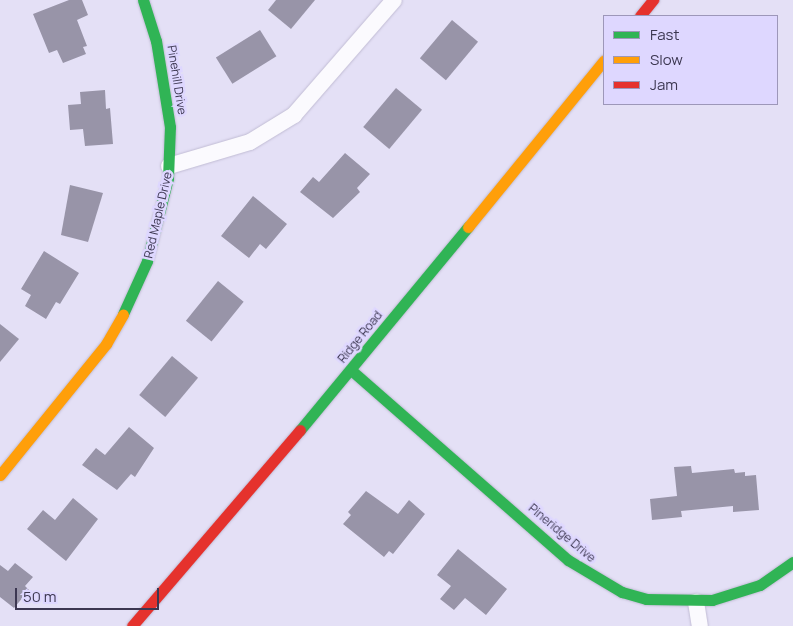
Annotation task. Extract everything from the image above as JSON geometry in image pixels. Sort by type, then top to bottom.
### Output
[{"type":"street","name":"Pinehill Drive","points":[[143,0],[156,41],[166,88],[169,166]]},
{"type":"street","name":"Red Maple Drive","points":[[0,475],[84,374],[129,304],[158,226],[169,166],[250,142],[294,115],[394,0]]},
{"type":"street","points":[[641,15],[653,0]]},
{"type":"street","name":"Ridge Road","points":[[132,626],[351,370],[603,61]]},
{"type":"street","name":"Pineridge Drive","points":[[351,370],[462,464],[555,549],[595,578],[646,599],[696,602],[730,596],[760,585],[793,562]]},
{"type":"street","points":[[696,602],[700,626]]},
{"type":"building","points":[[69,0],[82,0],[88,15],[77,20],[87,46],[83,47],[86,54],[63,63],[57,50],[49,53],[33,14]]},
{"type":"building","points":[[276,0],[315,0],[291,29],[268,10]]},
{"type":"building","points":[[452,20],[478,42],[446,80],[420,58]]},
{"type":"building","points":[[260,30],[276,56],[232,84],[216,58]]},
{"type":"building","points":[[396,88],[422,110],[389,149],[363,127]]},
{"type":"building","points":[[105,90],[106,109],[110,108],[113,144],[85,146],[83,129],[70,130],[68,105],[81,104],[80,92]]},
{"type":"building","points":[[345,153],[370,174],[357,188],[360,192],[333,218],[300,192],[313,177],[319,182]]},
{"type":"building","points":[[70,185],[103,193],[88,242],[61,235]]},
{"type":"building","points":[[253,196],[287,224],[266,249],[260,244],[249,258],[221,236]]},
{"type":"building","points":[[44,251],[79,273],[60,304],[56,302],[46,319],[25,306],[31,295],[21,289]]},
{"type":"building","points":[[218,281],[244,302],[212,341],[186,321]]},
{"type":"building","points":[[0,324],[19,339],[0,362]]},
{"type":"building","points":[[172,356],[198,378],[165,417],[139,395]]},
{"type":"building","points":[[129,427],[154,448],[135,477],[131,474],[117,490],[82,465],[96,448],[105,455]]},
{"type":"building","points":[[691,466],[692,473],[734,469],[735,473],[745,472],[745,476],[756,475],[759,510],[733,512],[733,506],[681,511],[682,517],[652,520],[650,499],[677,496],[674,467]]},
{"type":"building","points":[[366,491],[398,514],[409,500],[425,514],[393,554],[389,551],[384,557],[343,524],[351,515],[348,512]]},
{"type":"building","points":[[73,498],[98,519],[66,561],[27,529],[43,510],[55,520]]},
{"type":"building","points":[[458,549],[507,589],[486,615],[465,598],[454,610],[440,599],[451,586],[437,575]]},
{"type":"building","points":[[15,563],[33,577],[25,586],[29,590],[14,608],[0,597],[0,565],[8,571]]},
{"type":"traffic: fast","points":[[123,314],[147,261],[168,178],[170,127],[156,41],[143,0]]},
{"type":"traffic: fast","points":[[300,430],[468,227]]},
{"type":"traffic: fast","points":[[351,370],[568,560],[622,592],[646,599],[712,600],[760,585],[793,562]]},
{"type":"traffic: slow","points":[[468,227],[603,61]]},
{"type":"traffic: slow","points":[[0,475],[106,344],[123,314]]},
{"type":"traffic: jam","points":[[641,15],[653,0]]},
{"type":"traffic: jam","points":[[132,626],[300,430]]}]
